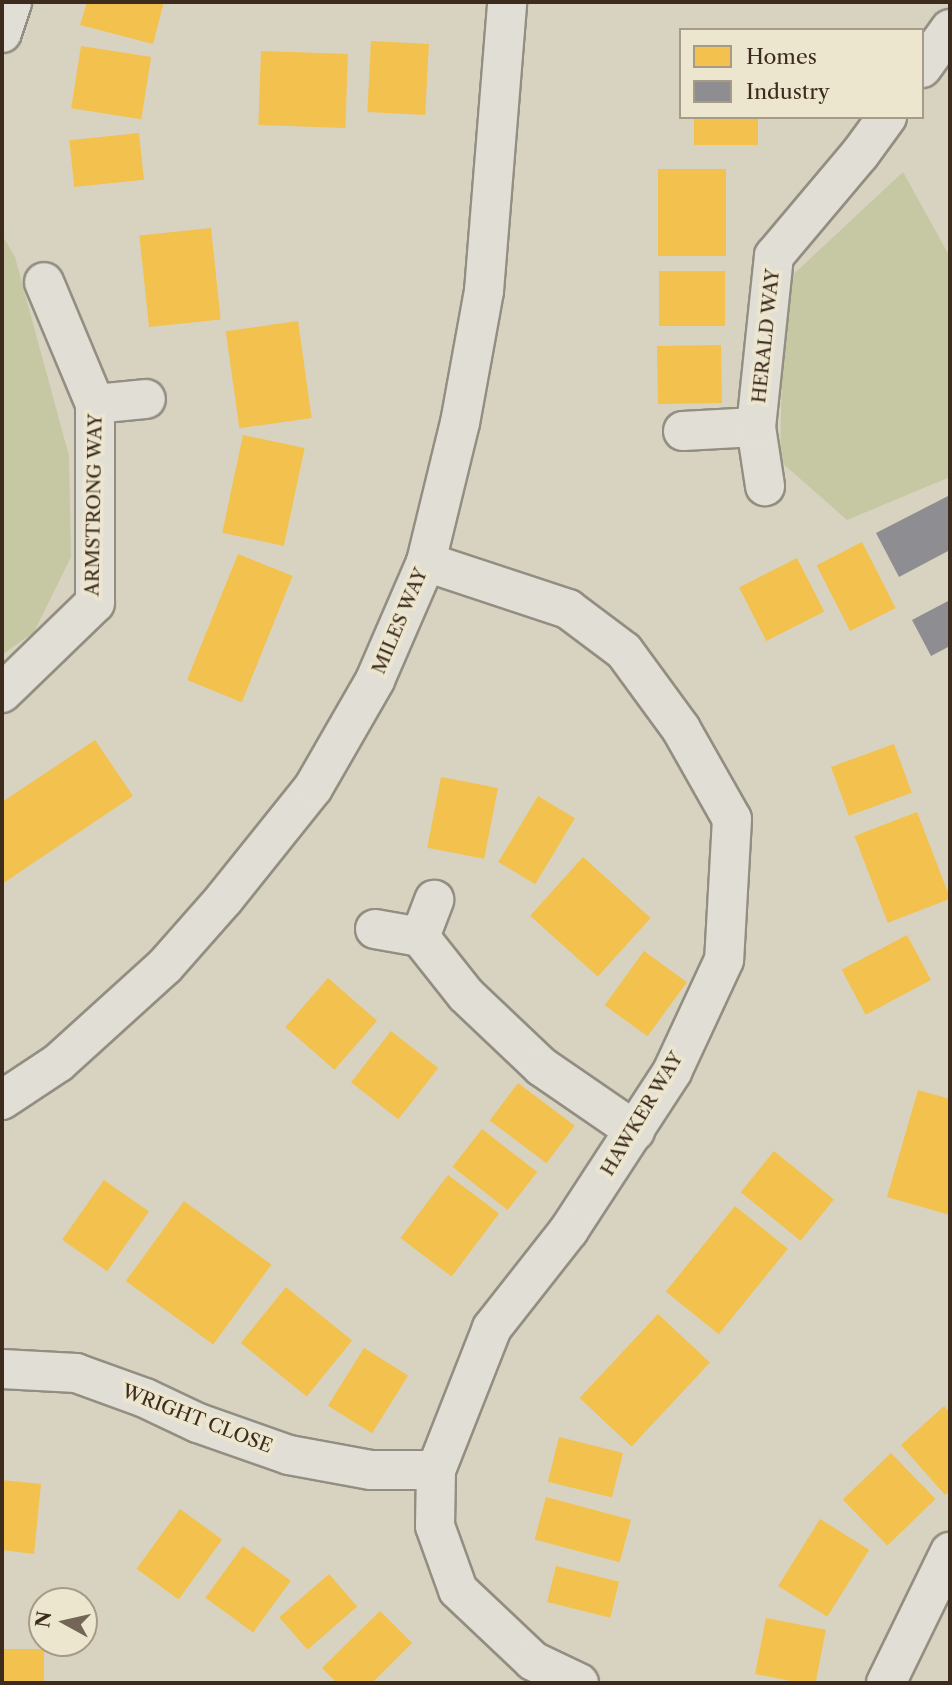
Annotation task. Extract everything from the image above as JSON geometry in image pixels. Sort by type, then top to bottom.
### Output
[{"type":"street","points":[[2,33],[12,2]]},
{"type":"street","name":"MILES WAY","points":[[2,1100],[58,1063],[164,965],[224,899],[313,788],[375,680],[426,562],[460,423],[484,291],[507,2]]},
{"type":"street","points":[[924,65],[950,29]]},
{"type":"street","name":"HERALD WAY","points":[[765,486],[756,426],[774,256],[860,154],[886,119]]},
{"type":"street","name":"ARMSTRONG WAY","points":[[2,693],[95,603],[95,404],[44,282]]},
{"type":"street","name":"ARMSTRONG WAY","points":[[95,404],[146,398]]},
{"type":"street","name":"HERALD WAY","points":[[683,431],[756,426]]},
{"type":"street","name":"HAWKER WAY","points":[[426,562],[568,609],[624,651],[681,729],[732,819],[724,960],[672,1072],[635,1131],[569,1230],[492,1328],[436,1470],[435,1526],[458,1590],[533,1661],[579,1683]]},
{"type":"street","points":[[420,937],[434,901]]},
{"type":"street","points":[[375,929],[420,937],[466,995],[542,1067],[635,1131]]},
{"type":"street","name":"WRIGHT CLOSE","points":[[2,1369],[76,1373],[145,1398],[198,1423],[289,1455],[371,1470],[436,1470]]},
{"type":"street","points":[[887,1683],[948,1561]]},
{"type":"green space","points":[[903,172],[950,257],[950,477],[847,520],[780,461],[784,283]]},
{"type":"green space","points":[[2,235],[15,257],[69,456],[71,557],[34,632],[2,655]]},
{"type":"building: Homes","points":[[87,2],[164,2],[153,44],[80,25]]},
{"type":"building: Homes","points":[[371,41],[429,44],[425,115],[367,112]]},
{"type":"building: Homes","points":[[81,46],[151,57],[141,119],[71,108]]},
{"type":"building: Homes","points":[[261,51],[348,54],[345,128],[258,125]]},
{"type":"building: Homes","points":[[694,119],[758,119],[758,145],[694,145]]},
{"type":"building: Homes","points":[[139,133],[144,180],[74,187],[69,140]]},
{"type":"building: Homes","points":[[658,169],[726,169],[726,256],[658,256]]},
{"type":"building: Homes","points":[[211,228],[221,319],[149,327],[139,236]]},
{"type":"building: Homes","points":[[659,271],[725,271],[725,326],[659,326]]},
{"type":"building: Homes","points":[[298,321],[312,418],[239,428],[226,331]]},
{"type":"building: Homes","points":[[721,345],[722,403],[658,404],[657,346]]},
{"type":"building: Homes","points":[[243,435],[305,448],[284,546],[222,533]]},
{"type":"building: Homes","points":[[862,542],[896,608],[850,631],[817,565]]},
{"type":"building: Homes","points":[[238,554],[293,576],[242,702],[187,680]]},
{"type":"building: Homes","points":[[797,558],[824,611],[766,641],[739,588]]},
{"type":"building: Homes","points":[[95,740],[133,796],[2,884],[2,802]]},
{"type":"building: Homes","points":[[894,744],[912,793],[849,816],[831,767]]},
{"type":"building: Homes","points":[[441,777],[498,788],[484,859],[427,848]]},
{"type":"building: Homes","points":[[538,796],[575,818],[535,884],[498,862]]},
{"type":"building: Homes","points":[[917,812],[950,899],[888,923],[854,836]]},
{"type":"building: Homes","points":[[583,857],[651,918],[598,977],[530,916]]},
{"type":"building: Homes","points":[[907,935],[931,980],[866,1015],[842,970]]},
{"type":"building: Homes","points":[[644,951],[687,982],[647,1036],[605,1005]]},
{"type":"building: Homes","points":[[328,978],[377,1021],[334,1070],[285,1027]]},
{"type":"building: Homes","points":[[391,1031],[438,1068],[398,1119],[351,1082]]},
{"type":"building: Homes","points":[[518,1083],[575,1126],[546,1163],[490,1121]]},
{"type":"building: Homes","points":[[918,1090],[950,1099],[950,1215],[887,1197]]},
{"type":"building: Homes","points":[[482,1129],[537,1172],[508,1210],[452,1167]]},
{"type":"building: Homes","points":[[774,1151],[834,1199],[800,1241],[741,1192]]},
{"type":"building: Homes","points":[[448,1175],[499,1214],[452,1277],[400,1238]]},
{"type":"building: Homes","points":[[104,1180],[149,1212],[107,1271],[62,1240]]},
{"type":"building: Homes","points":[[184,1201],[271,1264],[213,1345],[126,1281]]},
{"type":"building: Homes","points":[[735,1206],[788,1249],[719,1334],[666,1291]]},
{"type":"building: Homes","points":[[286,1287],[352,1340],[307,1396],[241,1343]]},
{"type":"building: Homes","points":[[658,1314],[710,1362],[631,1447],[580,1398]]},
{"type":"building: Homes","points":[[364,1348],[408,1376],[372,1433],[328,1406]]},
{"type":"building: Homes","points":[[944,1406],[950,1413],[950,1491],[945,1495],[901,1445]]},
{"type":"building: Homes","points":[[559,1437],[623,1453],[612,1498],[548,1482]]},
{"type":"building: Homes","points":[[891,1453],[935,1499],[887,1546],[843,1500]]},
{"type":"building: Homes","points":[[2,1480],[41,1484],[34,1554],[2,1550]]},
{"type":"building: Homes","points":[[546,1497],[631,1520],[620,1562],[535,1540]]},
{"type":"building: Homes","points":[[180,1509],[222,1540],[179,1599],[137,1569]]},
{"type":"building: Homes","points":[[820,1519],[869,1550],[827,1617],[778,1586]]},
{"type":"building: Homes","points":[[243,1546],[291,1581],[253,1632],[205,1598]]},
{"type":"building: Homes","points":[[556,1566],[619,1582],[610,1618],[547,1602]]},
{"type":"building: Homes","points":[[329,1574],[357,1606],[307,1650],[279,1617]]},
{"type":"building: Homes","points":[[380,1611],[412,1643],[372,1683],[337,1683],[322,1668]]},
{"type":"building: Homes","points":[[766,1618],[826,1630],[816,1683],[755,1674]]},
{"type":"building: Homes","points":[[2,1649],[28,1649],[28,1657],[44,1657],[44,1683],[2,1683]]},
{"type":"building: Industry","points":[[950,495],[950,550],[899,577],[876,533]]},
{"type":"building: Industry","points":[[950,600],[950,646],[931,656],[912,620]]}]
